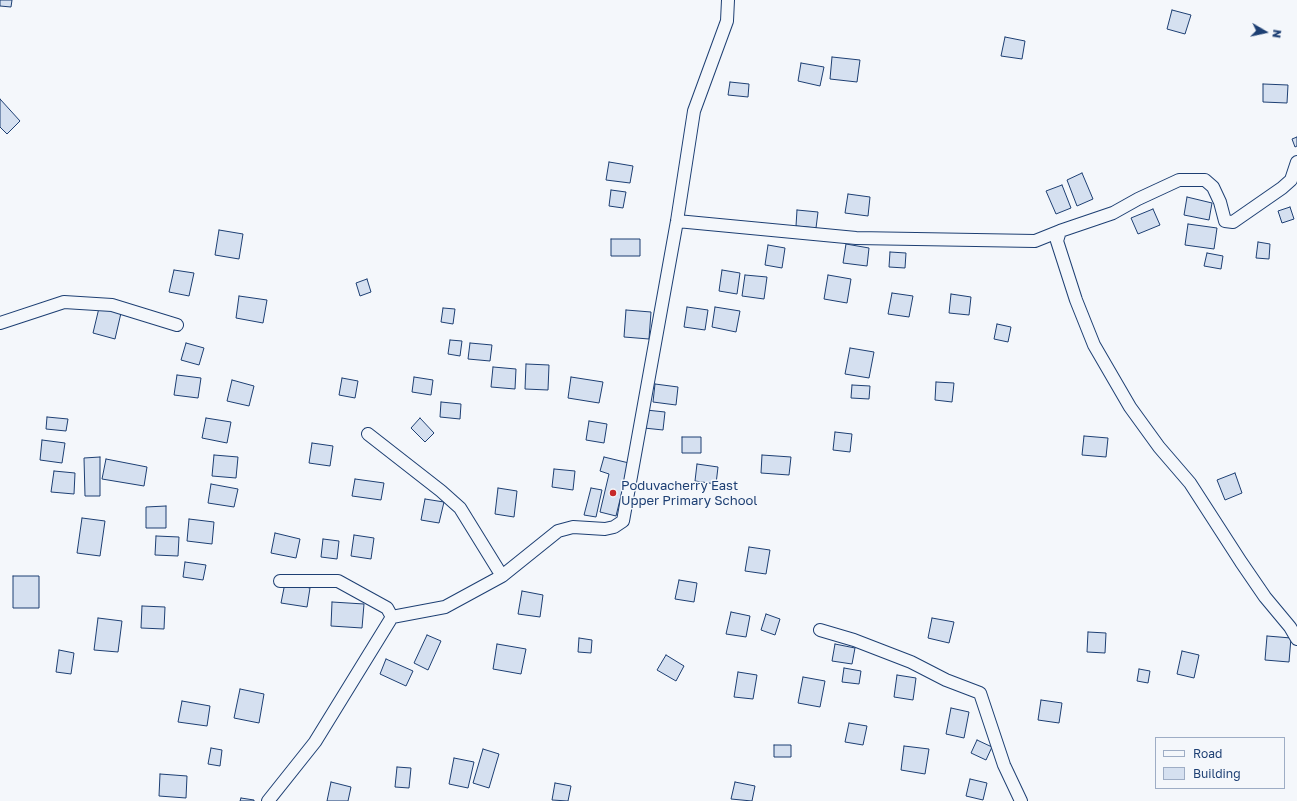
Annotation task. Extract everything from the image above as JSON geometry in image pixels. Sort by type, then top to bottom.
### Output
[{"type":"street","points":[[270,800],[315,742],[392,617],[445,608],[502,576],[558,531],[574,527],[605,529],[614,528],[623,521],[677,221],[694,111],[727,21],[728,0]]},
{"type":"street","points":[[677,221],[856,238],[1035,241],[1113,213],[1138,199],[1180,180],[1205,180],[1213,188],[1220,202],[1225,221],[1233,222],[1282,188],[1291,180],[1297,162]]},
{"type":"street","points":[[1060,231],[1057,241],[1076,300],[1094,345],[1130,407],[1159,447],[1190,483],[1265,597],[1290,627],[1297,639]]},
{"type":"street","points":[[0,323],[64,302],[112,306],[177,325]]},
{"type":"street","points":[[368,434],[441,491],[460,508],[502,576]]},
{"type":"street","points":[[280,581],[338,581],[386,608],[392,617]]},
{"type":"street","points":[[820,630],[854,640],[911,662],[946,680],[980,693],[1004,765],[1021,801]]},
{"type":"building","points":[[0,0],[12,0],[11,7],[0,6]]},
{"type":"building","points":[[1172,10],[1191,15],[1185,34],[1167,29]]},
{"type":"building","points":[[1005,37],[1025,41],[1022,59],[1001,56]]},
{"type":"building","points":[[832,57],[860,60],[857,82],[830,79]]},
{"type":"building","points":[[801,63],[824,67],[820,86],[798,81]]},
{"type":"building","points":[[730,82],[749,84],[748,97],[728,95]]},
{"type":"building","points":[[1263,84],[1288,85],[1287,103],[1263,102]]},
{"type":"building","points":[[0,99],[20,121],[7,134],[0,127]]},
{"type":"building","points":[[1297,137],[1297,146],[1295,147],[1292,139]]},
{"type":"building","points":[[609,162],[633,166],[630,183],[606,180]]},
{"type":"building","points":[[1082,173],[1093,199],[1077,206],[1067,180]]},
{"type":"building","points":[[1062,185],[1071,208],[1056,214],[1046,191]]},
{"type":"building","points":[[611,190],[626,192],[623,208],[609,206]]},
{"type":"building","points":[[848,194],[870,197],[868,216],[845,213]]},
{"type":"building","points":[[1187,197],[1212,203],[1209,220],[1184,215]]},
{"type":"building","points":[[1290,207],[1294,219],[1282,223],[1278,211]]},
{"type":"building","points":[[1153,209],[1160,225],[1138,234],[1131,218]]},
{"type":"building","points":[[797,210],[818,212],[816,228],[796,226]]},
{"type":"building","points":[[1188,224],[1217,228],[1214,249],[1185,245]]},
{"type":"building","points":[[219,230],[243,234],[239,259],[215,255]]},
{"type":"building","points":[[611,239],[640,239],[640,256],[611,256]]},
{"type":"building","points":[[1258,242],[1270,244],[1269,259],[1256,258]]},
{"type":"building","points":[[846,244],[869,248],[867,266],[843,263]]},
{"type":"building","points":[[768,245],[785,248],[782,268],[765,265]]},
{"type":"building","points":[[890,252],[906,253],[905,268],[889,267]]},
{"type":"building","points":[[1207,253],[1223,256],[1221,269],[1204,266]]},
{"type":"building","points":[[174,270],[194,273],[189,296],[169,292]]},
{"type":"building","points":[[722,270],[740,273],[737,294],[719,291]]},
{"type":"building","points":[[745,275],[767,277],[764,299],[742,296]]},
{"type":"building","points":[[828,275],[851,279],[847,303],[824,299]]},
{"type":"building","points":[[367,279],[371,292],[360,296],[356,283]]},
{"type":"building","points":[[892,293],[913,296],[909,317],[888,314]]},
{"type":"building","points":[[951,294],[971,297],[969,315],[949,313]]},
{"type":"building","points":[[239,296],[267,300],[263,323],[236,318]]},
{"type":"building","points":[[687,307],[708,310],[705,330],[684,327]]},
{"type":"building","points":[[715,307],[740,311],[736,332],[712,327]]},
{"type":"building","points":[[99,308],[121,313],[115,339],[93,333]]},
{"type":"building","points":[[443,308],[455,309],[453,324],[441,322]]},
{"type":"building","points":[[626,310],[651,312],[649,339],[624,337]]},
{"type":"building","points":[[997,324],[1011,327],[1008,342],[994,339]]},
{"type":"building","points":[[450,340],[462,341],[460,356],[448,354]]},
{"type":"building","points":[[186,343],[204,348],[199,365],[181,360]]},
{"type":"building","points":[[470,343],[492,345],[490,361],[468,359]]},
{"type":"building","points":[[850,348],[874,352],[869,378],[845,374]]},
{"type":"building","points":[[526,364],[549,365],[548,390],[525,389]]},
{"type":"building","points":[[493,367],[516,369],[515,389],[491,387]]},
{"type":"building","points":[[177,375],[201,378],[198,398],[174,395]]},
{"type":"building","points":[[414,377],[433,380],[431,395],[412,392]]},
{"type":"building","points":[[571,377],[603,382],[599,403],[568,398]]},
{"type":"building","points":[[342,378],[358,381],[355,398],[339,395]]},
{"type":"building","points":[[232,380],[254,386],[249,406],[227,401]]},
{"type":"building","points":[[936,382],[954,383],[952,402],[935,400]]},
{"type":"building","points":[[655,384],[678,387],[676,405],[653,402]]},
{"type":"building","points":[[852,385],[870,386],[869,399],[851,398]]},
{"type":"building","points":[[441,402],[461,404],[460,419],[440,417]]},
{"type":"building","points":[[646,410],[665,412],[663,430],[644,428]]},
{"type":"building","points":[[47,417],[68,419],[66,431],[46,429]]},
{"type":"building","points":[[206,418],[231,422],[227,443],[202,438]]},
{"type":"building","points":[[420,418],[434,433],[425,442],[411,428]]},
{"type":"building","points":[[589,421],[607,424],[604,443],[586,440]]},
{"type":"building","points":[[835,432],[852,434],[850,452],[833,450]]},
{"type":"building","points":[[1084,436],[1108,438],[1106,457],[1082,455]]},
{"type":"building","points":[[682,437],[701,437],[701,453],[682,453]]},
{"type":"building","points":[[42,440],[65,443],[62,463],[40,460]]},
{"type":"building","points":[[312,443],[333,446],[330,466],[309,463]]},
{"type":"building","points":[[214,455],[238,457],[236,478],[212,476]]},
{"type":"building","points":[[762,455],[791,457],[789,475],[761,473]]},
{"type":"building","points":[[100,457],[100,496],[85,496],[84,458]]},
{"type":"building","name":"Poduvacherry East Upper Primary School","points":[[604,457],[629,463],[616,516],[600,512],[609,474],[600,471]]},
{"type":"building","points":[[106,459],[147,467],[144,486],[102,479]]},
{"type":"building","points":[[697,464],[718,467],[716,484],[695,481]]},
{"type":"building","points":[[554,469],[575,471],[573,490],[552,487]]},
{"type":"building","points":[[54,471],[75,473],[74,494],[51,492]]},
{"type":"building","points":[[1235,473],[1242,493],[1225,500],[1217,480]]},
{"type":"building","points":[[355,479],[384,483],[381,500],[352,496]]},
{"type":"building","points":[[211,484],[238,489],[234,507],[208,503]]},
{"type":"building","points":[[498,488],[517,491],[514,517],[495,514]]},
{"type":"building","points":[[591,488],[602,490],[596,517],[584,515]]},
{"type":"building","points":[[425,499],[444,502],[439,523],[421,520]]},
{"type":"building","points":[[166,506],[166,528],[146,528],[146,507]]},
{"type":"building","points":[[82,518],[105,521],[100,556],[77,553]]},
{"type":"building","points":[[189,519],[214,522],[212,544],[187,541]]},
{"type":"building","points":[[275,533],[300,539],[296,558],[271,553]]},
{"type":"building","points":[[354,535],[374,538],[371,559],[351,556]]},
{"type":"building","points":[[156,536],[179,537],[178,556],[155,555]]},
{"type":"building","points":[[323,539],[339,541],[337,559],[321,557]]},
{"type":"building","points":[[749,547],[770,550],[766,574],[745,571]]},
{"type":"building","points":[[185,562],[206,565],[203,580],[183,577]]},
{"type":"building","points":[[13,576],[39,576],[39,608],[13,608]]},
{"type":"building","points":[[679,580],[697,583],[694,602],[675,599]]},
{"type":"building","points":[[285,583],[310,588],[307,607],[281,603]]},
{"type":"building","points":[[522,591],[543,595],[540,617],[518,614]]},
{"type":"building","points":[[332,602],[364,604],[362,628],[331,626]]},
{"type":"building","points":[[142,606],[165,607],[164,629],[141,628]]},
{"type":"building","points":[[731,612],[750,616],[746,637],[726,634]]},
{"type":"building","points":[[766,614],[780,619],[775,635],[761,630]]},
{"type":"building","points":[[98,618],[122,621],[118,652],[94,650]]},
{"type":"building","points":[[932,618],[954,622],[949,643],[928,638]]},
{"type":"building","points":[[1088,632],[1106,633],[1105,653],[1087,652]]},
{"type":"building","points":[[427,635],[441,641],[428,670],[414,663]]},
{"type":"building","points":[[1267,636],[1291,638],[1289,662],[1265,660]]},
{"type":"building","points":[[579,638],[592,640],[591,653],[578,652]]},
{"type":"building","points":[[497,644],[526,649],[521,674],[493,669]]},
{"type":"building","points":[[835,644],[855,648],[852,664],[832,661]]},
{"type":"building","points":[[59,650],[74,653],[71,674],[56,672]]},
{"type":"building","points":[[1182,651],[1199,655],[1194,678],[1177,674]]},
{"type":"building","points":[[666,655],[684,666],[676,681],[657,670]]},
{"type":"building","points":[[386,659],[413,671],[406,686],[380,674]]},
{"type":"building","points":[[844,668],[861,671],[859,684],[842,682]]},
{"type":"building","points":[[1139,669],[1150,671],[1148,683],[1137,681]]},
{"type":"building","points":[[738,672],[757,675],[753,699],[734,697]]},
{"type":"building","points":[[897,675],[916,678],[913,700],[894,697]]},
{"type":"building","points":[[803,677],[825,681],[820,707],[798,703]]},
{"type":"building","points":[[240,689],[264,694],[259,723],[234,718]]},
{"type":"building","points":[[1041,700],[1062,703],[1059,723],[1038,720]]},
{"type":"building","points":[[182,701],[210,706],[207,726],[178,722]]},
{"type":"building","points":[[951,708],[969,712],[964,738],[946,734]]},
{"type":"building","points":[[849,723],[867,726],[863,745],[845,742]]},
{"type":"building","points":[[977,740],[992,747],[986,760],[971,753]]},
{"type":"building","points":[[774,745],[791,745],[791,757],[774,757]]},
{"type":"building","points":[[904,746],[929,749],[925,774],[901,770]]},
{"type":"building","points":[[211,748],[222,750],[220,766],[208,764]]},
{"type":"building","points":[[483,749],[499,754],[489,788],[473,783]]},
{"type":"building","points":[[454,758],[474,762],[468,788],[449,784]]},
{"type":"building","points":[[397,767],[411,768],[409,788],[395,787]]},
{"type":"building","points":[[160,774],[187,776],[186,798],[159,796]]},
{"type":"building","points":[[970,779],[987,783],[983,800],[966,796]]},
{"type":"building","points":[[331,782],[351,787],[348,801],[327,801]]},
{"type":"building","points":[[735,782],[755,786],[752,801],[731,799]]},
{"type":"building","points":[[555,783],[571,786],[568,801],[552,800]]},
{"type":"building","points":[[241,798],[254,800],[254,801],[240,801]]},
{"type":"place","name":"Poduvacherry East Upper Primary School","points":[[613,493]]}]
